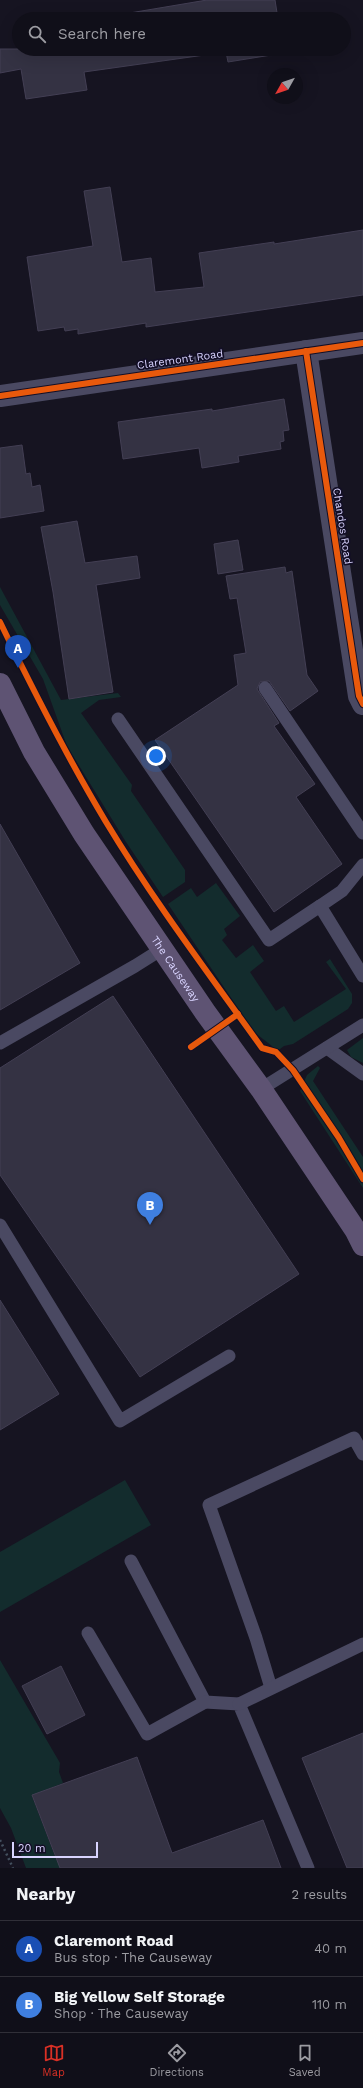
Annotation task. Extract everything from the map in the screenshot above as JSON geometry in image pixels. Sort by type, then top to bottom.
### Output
[{"type":"main road","name":"The Causeway","points":[[0,684],[34,752],[84,834],[261,1089],[356,1231],[363,1245]]},
{"type":"street","name":"Claremont Road","points":[[0,396],[363,343]]},
{"type":"street","name":"Chandos Road","points":[[306,351],[359,696],[363,704]]},
{"type":"lane","points":[[265,688],[363,833]]},
{"type":"lane","points":[[118,719],[269,940],[342,891],[363,865]]},
{"type":"lane","points":[[320,906],[363,976]]},
{"type":"lane","points":[[0,1043],[135,966],[162,948]]},
{"type":"lane","points":[[261,1089],[363,1025]]},
{"type":"lane","points":[[327,1048],[363,1074]]},
{"type":"lane","points":[[0,1225],[120,1421],[230,1356]]},
{"type":"lane","points":[[271,1688],[256,1638],[209,1505],[354,1438],[363,1454]]},
{"type":"lane","points":[[131,1561],[205,1702]]},
{"type":"lane","points":[[88,1633],[147,1734],[205,1702],[239,1704],[363,1644]]},
{"type":"lane","points":[[239,1704],[308,1868]]},
{"type":"path","points":[[0,1840],[13,1868]]},
{"type":"green space","points":[[0,587],[61,700],[118,693],[121,697],[99,700],[81,713],[132,785],[131,791],[185,870],[185,882],[163,897],[126,842],[67,746],[43,679],[0,605]]},
{"type":"green space","points":[[216,883],[240,916],[224,929],[227,935],[222,940],[236,958],[253,945],[264,961],[250,972],[276,1011],[284,1006],[294,1022],[346,989],[326,962],[330,959],[352,994],[352,1003],[348,1009],[293,1044],[284,1046],[276,1052],[272,1046],[254,1032],[168,904],[191,888],[197,897]]},
{"type":"green space","points":[[363,1038],[363,1063],[351,1057],[347,1050]]},
{"type":"green space","points":[[318,1066],[320,1068],[313,1081],[363,1157],[363,1188],[300,1091],[307,1075]]},
{"type":"green space","points":[[125,1480],[151,1525],[0,1612],[0,1552]]},
{"type":"green space","points":[[0,1660],[60,1763],[59,1772],[63,1783],[32,1796],[56,1859],[66,1856],[70,1868],[26,1868],[11,1828],[0,1808]]},
{"type":"building","points":[[207,0],[275,0],[277,12],[136,12]]},
{"type":"building","points":[[0,49],[12,49],[12,56],[198,56],[84,72],[87,90],[26,99],[21,69],[0,73]]},
{"type":"building","points":[[227,56],[265,56],[228,62]]},
{"type":"building","points":[[110,187],[122,262],[151,258],[155,292],[204,287],[199,253],[274,242],[274,244],[363,230],[363,295],[146,327],[146,323],[78,334],[78,329],[65,331],[64,327],[38,331],[27,257],[93,246],[84,191]]},
{"type":"building","points":[[284,399],[289,430],[283,431],[284,441],[280,442],[281,449],[238,456],[239,462],[202,468],[199,448],[123,459],[118,422],[212,409],[212,411]]},
{"type":"building","points":[[22,445],[26,474],[30,473],[32,487],[40,485],[44,511],[0,518],[0,448]]},
{"type":"building","points":[[77,521],[85,563],[137,556],[140,578],[96,585],[113,692],[69,699],[53,592],[41,527]]},
{"type":"building","points":[[238,540],[243,570],[218,574],[214,544]]},
{"type":"building","points":[[285,567],[286,573],[292,571],[307,675],[318,691],[290,711],[269,681],[260,682],[257,689],[279,723],[274,726],[315,784],[296,797],[342,864],[274,912],[155,740],[238,685],[234,655],[246,653],[237,598],[230,599],[226,576]]},
{"type":"building","points":[[0,824],[80,963],[0,1010]]},
{"type":"building","points":[[113,996],[299,1274],[140,1377],[0,1175],[0,1068]]},
{"type":"building","points":[[0,1300],[59,1394],[0,1430]]},
{"type":"building","points":[[61,1666],[85,1715],[47,1734],[22,1686]]},
{"type":"building","points":[[363,1733],[363,1868],[347,1868],[302,1758]]},
{"type":"building","points":[[137,1757],[172,1853],[263,1820],[281,1868],[60,1868],[32,1795]]},
{"type":"cycle path","points":[[0,396],[363,343]]},
{"type":"cycle path","points":[[306,351],[359,696],[363,704]]},
{"type":"cycle path","points":[[0,622],[64,748],[124,851],[182,936],[262,1048],[276,1052],[293,1070],[339,1138],[363,1179]]},
{"type":"cycle path","points":[[191,1047],[238,1014]]},
{"type":"place","name":"Claremont Road","points":[[18,668]]},
{"type":"place","name":"Big Yellow Self Storage","points":[[150,1225]]}]
